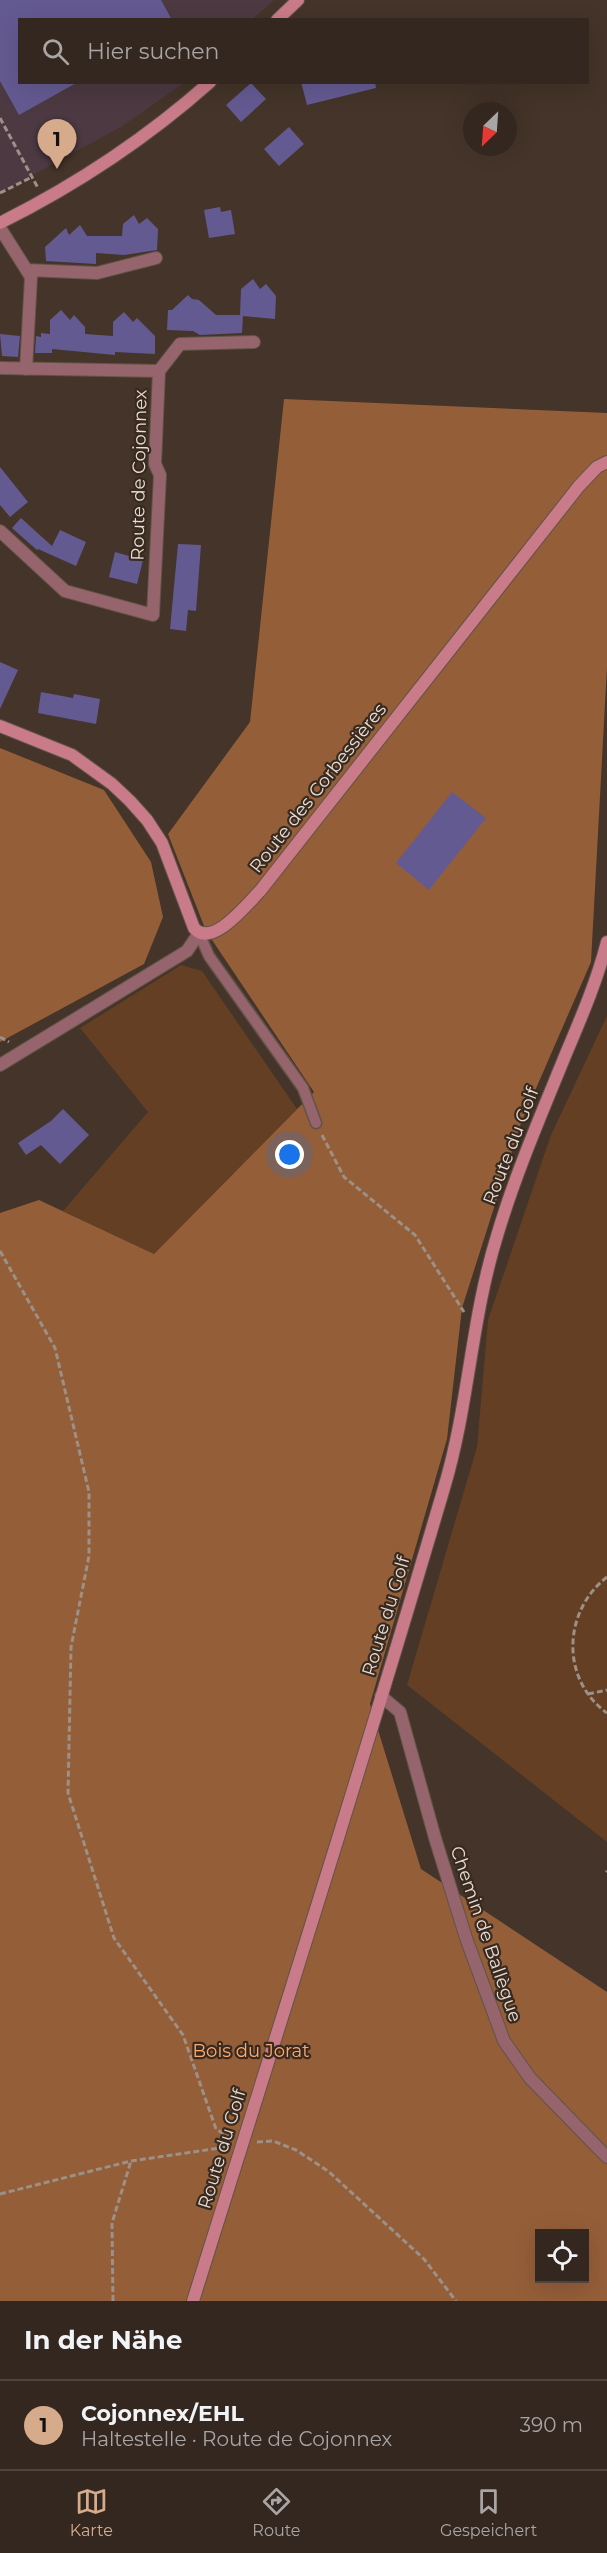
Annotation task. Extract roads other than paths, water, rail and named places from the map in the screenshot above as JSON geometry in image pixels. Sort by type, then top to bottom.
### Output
[{"type":"main road","points":[[279,18],[298,0]]},
{"type":"main road","points":[[0,223],[45,200],[114,158],[188,102],[208,84]]},
{"type":"main road","name":"Route des Corbessières","points":[[199,933],[206,935],[219,930],[260,891],[579,486],[597,467],[607,462]]},
{"type":"main road","points":[[0,726],[72,755],[112,784],[130,801],[162,843],[191,921],[199,933]]},
{"type":"main road","name":"Route du Golf","points":[[192,2301],[381,1696],[452,1460],[486,1272],[514,1184],[591,993],[607,942]]},
{"type":"street","points":[[0,228],[31,277],[26,369]]},
{"type":"street","points":[[27,270],[98,273],[156,258]]},
{"type":"street","name":"Route de Cojonnex","points":[[0,531],[65,591],[153,615],[160,475],[155,464],[159,371],[180,344],[254,342]]},
{"type":"street","name":"Route de Cojonnex","points":[[0,369],[159,371]]},
{"type":"street","points":[[0,1065],[187,951],[199,933]]},
{"type":"street","name":"Chemin de Ballègue","points":[[381,1696],[400,1713],[466,1938],[504,2041],[530,2078],[607,2157]]},
{"type":"lane","points":[[199,933],[209,956],[303,1089],[316,1123]]},
{"type":"place","name":"Cojonnex/EHL","points":[[57,169]]},
{"type":"park label","name":"Bois du Jorat","points":[[251,2051]]}]
